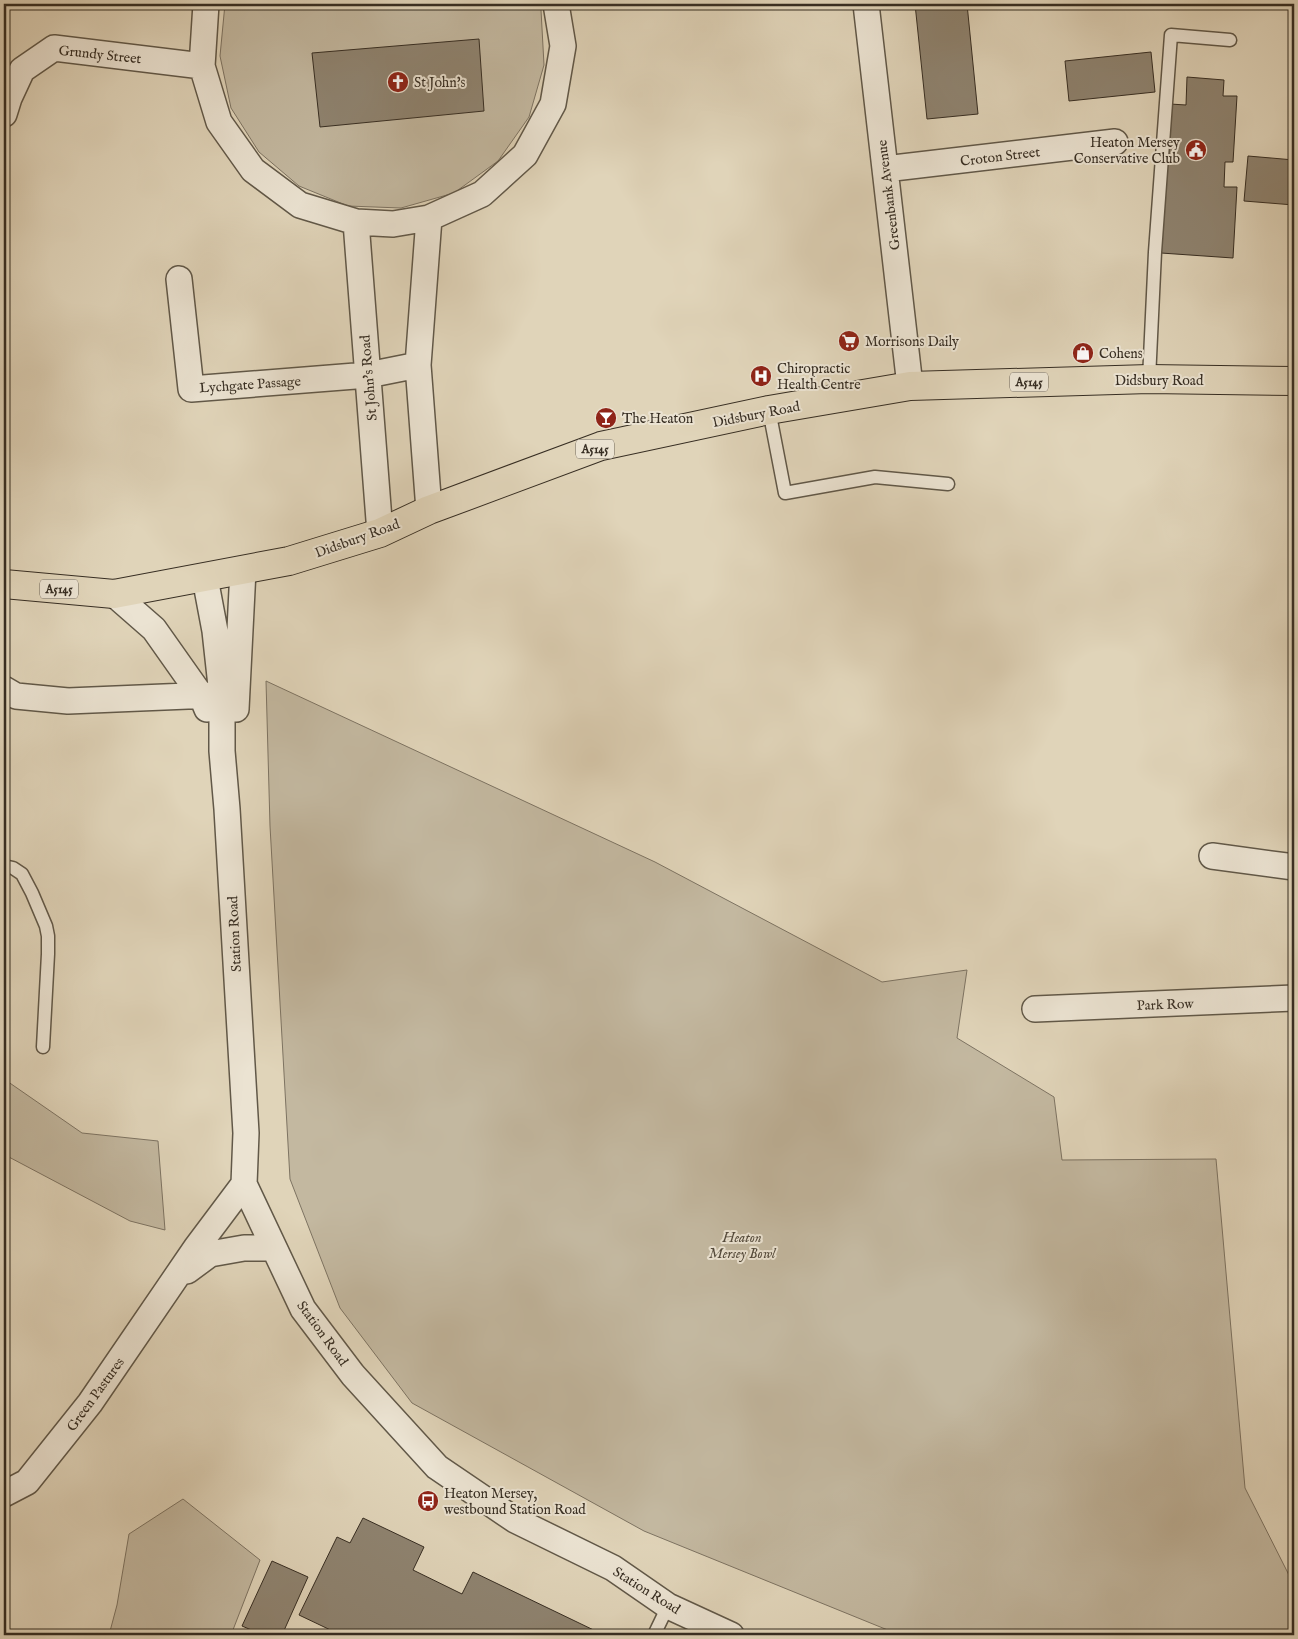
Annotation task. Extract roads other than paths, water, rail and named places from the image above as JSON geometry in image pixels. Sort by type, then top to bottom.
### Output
[{"type":"main road","name":"Didsbury Road","points":[[4,584],[114,594],[292,561],[380,533],[429,510],[601,446],[768,410],[910,386],[1149,379],[1294,381]]},
{"type":"street","points":[[206,4],[202,66],[219,122],[253,170],[300,204],[356,222],[393,224],[429,218],[482,194],[525,155],[553,104],[563,46],[556,4]]},
{"type":"street","name":"Greenbank Avenue","points":[[866,4],[910,386]]},
{"type":"street","name":"Grundy Street","points":[[4,114],[22,70],[54,48],[202,66]]},
{"type":"street","name":"Croton Street","points":[[885,169],[1115,142]]},
{"type":"street","points":[[429,218],[418,365],[429,510]]},
{"type":"street","name":"St John's Road","points":[[356,222],[380,533]]},
{"type":"street","name":"Lychgate Passage","points":[[179,279],[191,389],[368,375],[418,365]]},
{"type":"street","name":"Station Road","points":[[227,809],[220,695],[243,570]]},
{"type":"street","name":"Station Road","points":[[205,578],[215,631],[220,695],[246,1132],[244,1184],[303,1309],[353,1375],[437,1467],[515,1520],[613,1568],[668,1606],[731,1635]]},
{"type":"street","points":[[114,594],[154,629],[220,695]]},
{"type":"street","points":[[4,689],[16,696],[68,702],[220,695]]},
{"type":"street","points":[[1212,856],[1294,867]]},
{"type":"street","name":"Park Row","points":[[1035,1009],[1294,998]]},
{"type":"street","name":"Green Pastures","points":[[4,1494],[27,1482],[90,1403],[196,1248],[244,1184]]},
{"type":"street","name":"Green Pastures","points":[[173,1282],[210,1254],[244,1248],[274,1248]]},
{"type":"lane","points":[[1149,379],[1155,252],[1171,36],[1230,40]]},
{"type":"lane","points":[[768,410],[785,493],[875,478],[948,484]]},
{"type":"lane","points":[[4,866],[13,868],[22,874],[32,893],[47,931],[43,1047]]},
{"type":"lane","points":[[654,1635],[668,1606]]},
{"type":"place","name":"St John's","points":[[398,82]]},
{"type":"place","name":"Heaton Mersey Conservative Club","points":[[1196,150]]},
{"type":"place","name":"Morrisons Daily","points":[[849,341]]},
{"type":"place","name":"Cohens","points":[[1083,353]]},
{"type":"place","name":"Chiropractic Health Centre","points":[[761,376]]},
{"type":"place","name":"The Heaton","points":[[606,418]]},
{"type":"place","name":"Heaton Mersey, westbound Station Road","points":[[428,1501]]},
{"type":"park label","name":"Heaton Mersey Bowl","points":[[742,1246]]}]
